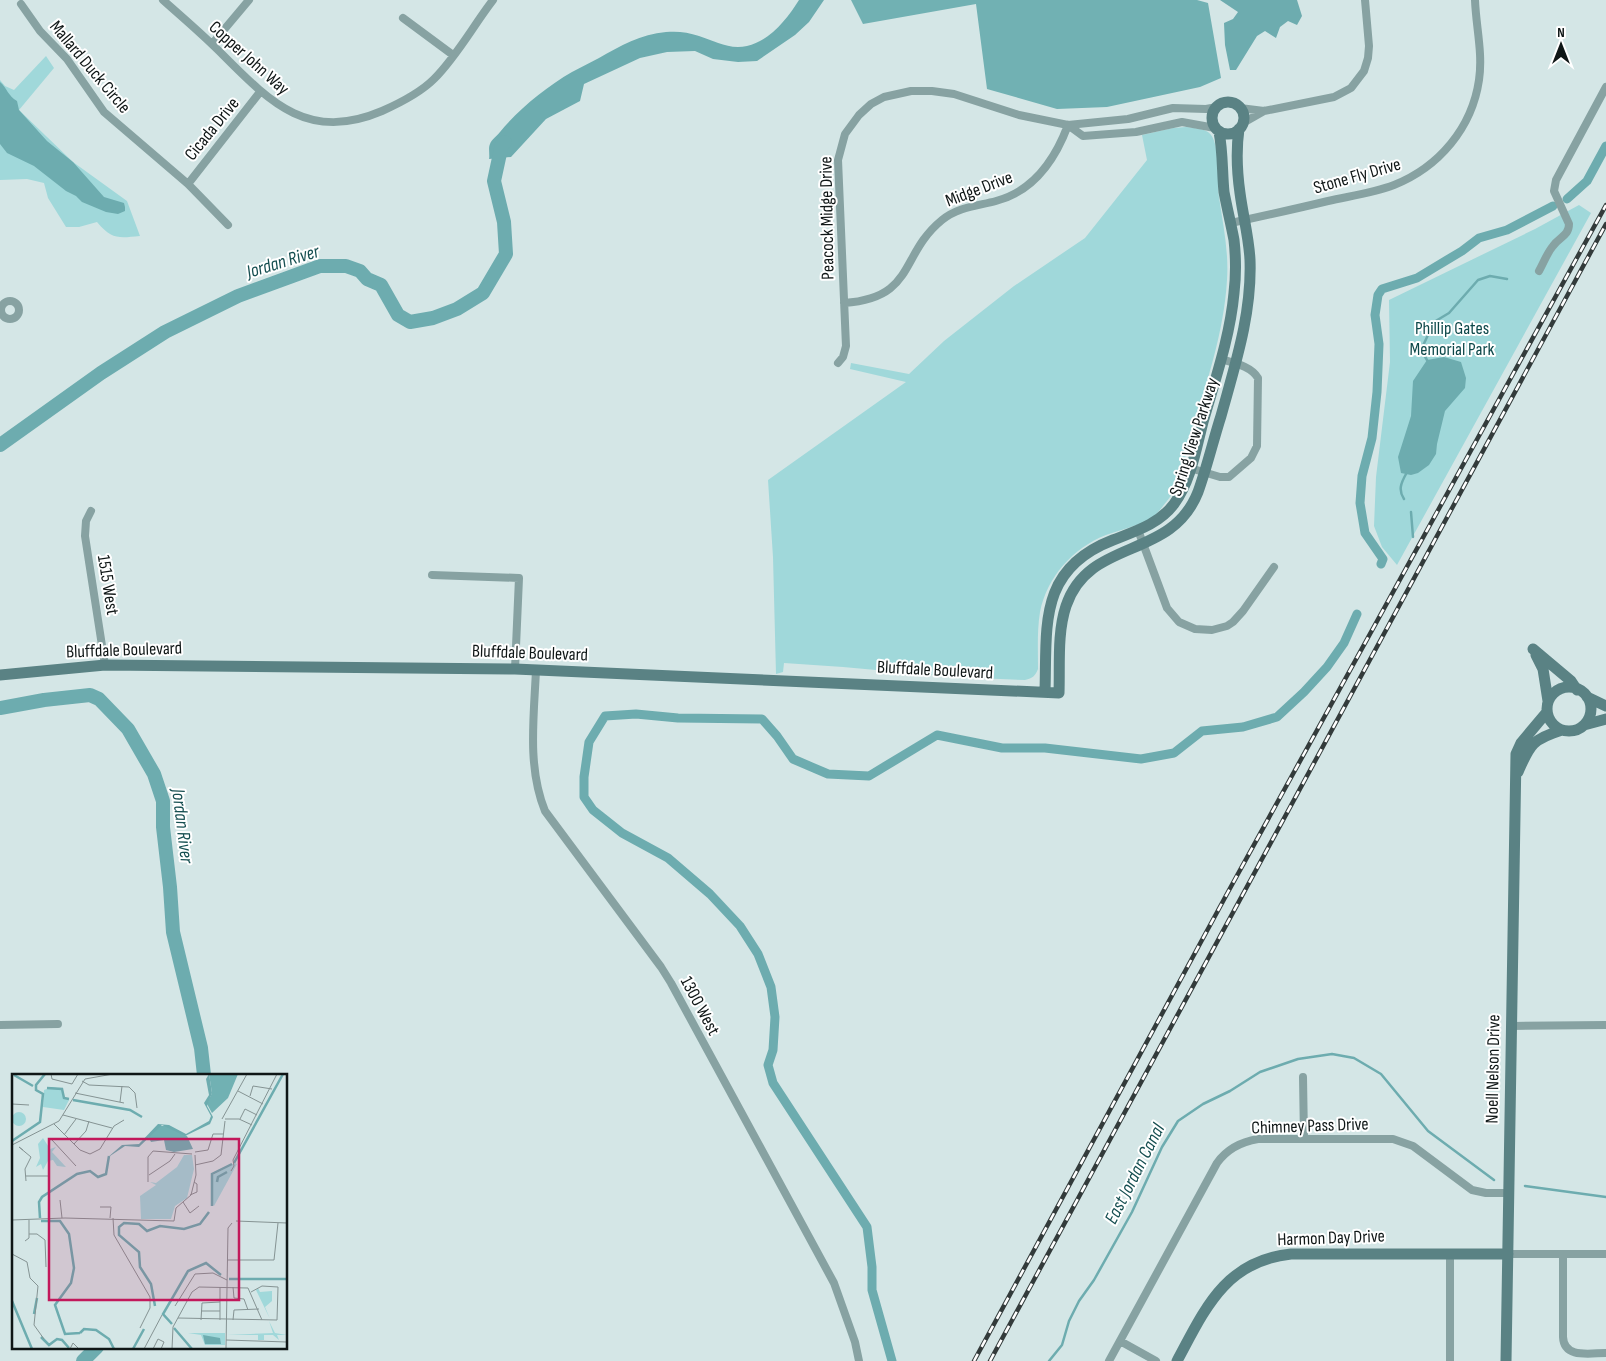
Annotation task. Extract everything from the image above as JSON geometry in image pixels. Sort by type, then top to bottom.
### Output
[{"type":"street","name":"Copper John Way","points":[[163,0],[212,44],[260,92],[282,108],[296,115],[319,121],[342,122],[363,119],[410,97],[433,80],[493,0]]},
{"type":"street","points":[[212,44],[250,0]]},
{"type":"street","points":[[1264,111],[1230,134],[1217,130],[1212,119],[1212,114],[1216,107],[1228,102],[1240,108],[1264,111],[1334,97],[1345,92],[1356,83],[1364,71],[1369,52],[1365,0]]},
{"type":"street","name":"Stone Fly Drive","points":[[1231,223],[1382,189],[1415,175],[1439,156],[1458,135],[1469,115],[1476,92],[1481,61],[1475,0]]},
{"type":"street","name":"Mallard Duck Circle","points":[[21,4],[40,31],[67,59],[104,112],[188,184],[228,225]]},
{"type":"street","points":[[403,18],[453,55]]},
{"type":"street","points":[[1539,271],[1553,245],[1566,234],[1569,226],[1554,191],[1556,180],[1606,87]]},
{"type":"street","name":"Peacock Midge Drive","points":[[838,363],[845,352],[846,346],[838,160],[845,134],[854,120],[877,100],[892,94],[911,90],[932,90],[966,97],[1019,115],[1068,125],[1128,119],[1173,108],[1206,109],[1216,107]]},
{"type":"street","name":"Cicada Drive","points":[[188,184],[260,92]]},
{"type":"street","points":[[1240,108],[1243,115],[1241,126]]},
{"type":"street","name":"Peacock Midge Drive","points":[[1068,125],[1084,136],[1129,133],[1182,122],[1217,130]]},
{"type":"street","name":"Midge Drive","points":[[844,303],[868,300],[893,287],[905,272],[926,237],[950,214],[967,207],[1004,198],[1028,186],[1052,161],[1068,125]]},
{"type":"street","name":"Spring View Parkway","points":[[1059,693],[1062,624],[1071,593],[1081,578],[1096,565],[1165,533],[1180,519],[1194,501],[1204,473],[1236,364],[1246,320],[1250,250],[1238,172],[1237,145],[1241,126]]},
{"type":"street","name":"Spring View Parkway","points":[[1045,692],[1047,623],[1050,604],[1057,587],[1068,571],[1087,553],[1103,544],[1156,522],[1174,503],[1183,489],[1190,468],[1232,313],[1235,278],[1235,253],[1224,191],[1217,130]]},
{"type":"street","points":[[1190,468],[1220,477],[1229,477],[1250,458],[1257,446],[1258,378],[1251,370],[1221,359]]},
{"type":"street","name":"1515 West","points":[[91,511],[86,520],[85,536],[106,665]]},
{"type":"street","points":[[1138,530],[1167,608],[1179,622],[1195,630],[1212,630],[1227,626],[1233,622],[1274,567]]},
{"type":"street","points":[[432,575],[519,578],[515,669]]},
{"type":"street","points":[[1606,706],[1576,690],[1571,682],[1533,649],[1544,669],[1548,706],[1553,724],[1562,730],[1574,730],[1606,719]]},
{"type":"street","name":"Bluffdale Boulevard","points":[[0,675],[106,665],[515,669],[1059,693]]},
{"type":"street","name":"1300 West","points":[[536,670],[534,712],[536,781],[545,811],[652,954],[670,983],[834,1283],[856,1342],[859,1361]]},
{"type":"street","points":[[1548,706],[1552,695],[1559,689],[1576,690]]},
{"type":"street","points":[[1584,725],[1591,712],[1587,697]]},
{"type":"street","name":"Noell Nelson Drive","points":[[1506,1361],[1516,754],[1521,743],[1548,706]]},
{"type":"street","name":"Noell Nelson Drive","points":[[1515,778],[1534,743],[1542,737],[1562,730]]},
{"type":"street","points":[[0,1025],[58,1024]]},
{"type":"street","points":[[1512,1026],[1606,1025]]},
{"type":"street","points":[[1303,1077],[1304,1139]]},
{"type":"street","name":"Chimney Pass Drive","points":[[1109,1361],[1211,1173],[1222,1157],[1233,1147],[1251,1140],[1386,1139],[1400,1141],[1418,1149],[1472,1190],[1486,1193],[1509,1193]]},
{"type":"street","name":"Harmon Day Drive","points":[[1177,1361],[1205,1309],[1220,1288],[1236,1274],[1259,1261],[1274,1256],[1291,1254],[1508,1254]]},
{"type":"street","points":[[1450,1254],[1450,1361]]},
{"type":"street","points":[[1508,1254],[1606,1254]]},
{"type":"street","points":[[1563,1254],[1564,1345],[1568,1350],[1575,1353],[1606,1354]]},
{"type":"street","points":[[1120,1342],[1156,1361]]},
{"type":"green space","points":[[46,56],[54,68],[19,110],[73,162],[127,201],[140,236],[112,235],[97,222],[79,227],[66,227],[48,198],[44,183],[27,179],[0,180],[0,80],[5,86],[14,90]]},
{"type":"green space","points":[[1186,127],[1208,132],[1215,143],[1218,162],[1219,197],[1226,249],[1227,280],[1219,337],[1209,374],[1186,457],[1176,486],[1167,501],[1149,520],[1094,541],[1072,556],[1063,565],[1043,599],[1038,626],[1038,669],[1035,675],[1030,678],[1025,680],[953,677],[784,663],[783,672],[776,674],[773,557],[768,480],[906,382],[850,369],[851,363],[909,374],[944,341],[1014,286],[1085,238],[1147,160],[1142,135]]},
{"type":"green space","name":"Phillip Gates Memorial Park","points":[[1579,205],[1591,213],[1397,565],[1382,547],[1374,526],[1376,477],[1390,362],[1389,300],[1535,229]]},
{"type":"shaded area","points":[[799,0],[824,0],[809,22],[795,35],[757,61],[738,62],[713,59],[695,51],[667,52],[640,58],[584,84],[580,101],[546,119],[511,157],[489,159],[489,147],[492,141],[533,99],[552,84],[572,72],[623,45],[648,35],[674,32],[695,35],[728,46],[747,46],[763,39],[777,28]]},
{"type":"shaded area","points":[[851,0],[1197,0],[1208,3],[1221,78],[1200,87],[1107,107],[1057,109],[987,89],[976,4],[863,24]]},
{"type":"shaded area","points":[[1220,0],[1297,0],[1302,16],[1297,25],[1288,21],[1280,27],[1276,38],[1265,31],[1257,36],[1236,70],[1230,70],[1225,45],[1224,23],[1233,19],[1238,12]]},
{"type":"shaded area","points":[[0,82],[17,101],[19,110],[47,141],[73,162],[104,197],[124,203],[125,211],[118,214],[106,212],[82,202],[34,166],[7,153],[0,144]]},
{"type":"shaded area","points":[[1444,357],[1461,362],[1466,378],[1465,388],[1445,411],[1436,454],[1429,465],[1418,473],[1411,475],[1401,473],[1398,457],[1411,416],[1413,381],[1427,360]]},
{"type":"waterway","name":"Jordan River","points":[[0,445],[101,373],[165,332],[238,296],[320,266],[346,266],[360,271],[367,279],[381,285],[398,315],[410,322],[433,318],[457,309],[483,293],[506,254],[504,222],[494,181],[502,144],[505,142]]},
{"type":"waterway","points":[[1567,199],[1587,181],[1606,146]]},
{"type":"waterway","points":[[1381,564],[1383,559],[1365,533],[1360,503],[1362,476],[1372,438],[1377,392],[1379,344],[1375,315],[1378,295],[1382,289],[1417,278],[1462,251],[1479,238],[1507,230],[1553,206]]},
{"type":"waterway","points":[[1427,360],[1421,350],[1434,322],[1449,313],[1478,280],[1490,276],[1507,279]]},
{"type":"waterway","points":[[1404,499],[1401,493],[1401,486],[1406,474]]},
{"type":"waterway","points":[[1411,512],[1413,537]]},
{"type":"waterway","points":[[892,1361],[872,1290],[872,1267],[867,1227],[773,1083],[768,1065],[773,1050],[775,1017],[771,987],[758,954],[740,926],[710,894],[668,858],[622,833],[593,810],[584,797],[584,777],[589,742],[605,716],[636,714],[678,718],[762,719],[793,759],[828,774],[869,776],[937,735],[1002,748],[1045,748],[1141,759],[1174,753],[1202,731],[1243,727],[1277,717],[1327,667],[1344,643],[1357,614]]},
{"type":"waterway","name":"Jordan River","points":[[0,708],[44,700],[90,695],[99,699],[128,729],[154,774],[163,801],[163,827],[173,932],[201,1048],[204,1074]]},
{"type":"waterway","name":"East Jordan Canal","points":[[1049,1361],[1062,1345],[1069,1321],[1079,1301],[1094,1280],[1132,1212],[1162,1147],[1178,1121],[1203,1104],[1230,1091],[1260,1072],[1298,1059],[1332,1054],[1354,1058],[1381,1074],[1428,1131],[1494,1180]]},
{"type":"waterway","name":"East Jordan Canal","points":[[1525,1186],[1606,1197]]},
{"type":"waterway","name":"Jordan River","points":[[83,1361],[96,1348]]},
{"type":"railway","points":[[974,1361],[1228,892],[1606,205]]},
{"type":"railway","points":[[990,1361],[1606,224]]}]
